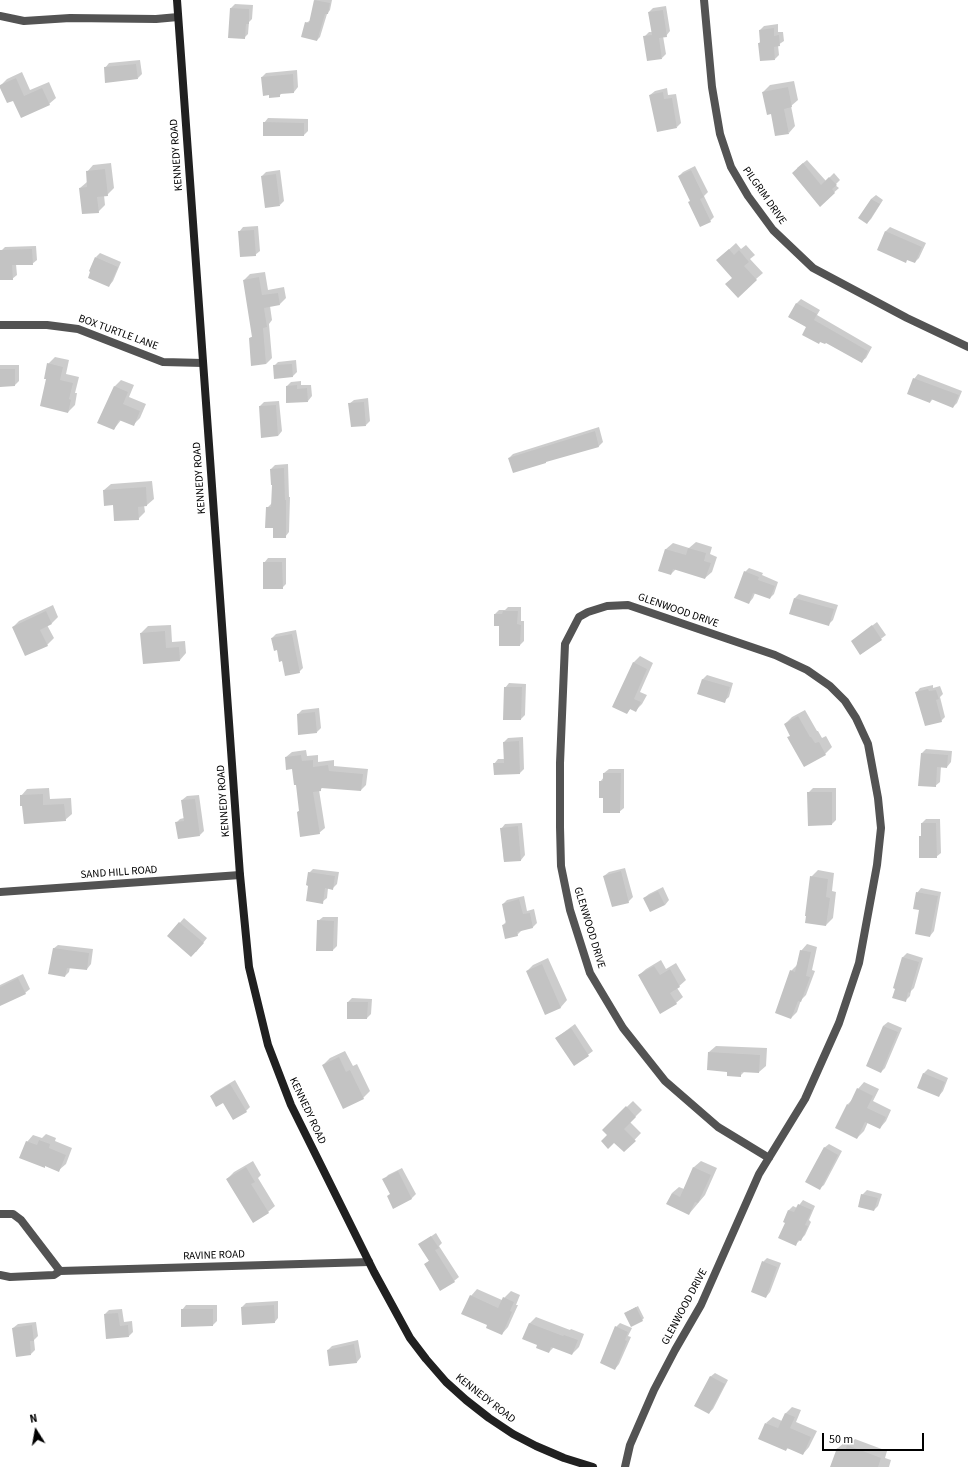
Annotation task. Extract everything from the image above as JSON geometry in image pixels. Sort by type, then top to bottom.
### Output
[{"type":"street","name":"KENNEDY ROAD","points":[[177,0],[240,875],[249,967],[268,1045],[291,1105],[369,1262],[410,1338],[426,1359],[446,1382],[488,1418],[513,1434],[536,1446],[564,1458],[593,1467]]},
{"type":"street","name":"PILGRIM DRIVE","points":[[704,0],[712,87],[720,134],[731,167],[748,196],[773,230],[813,268],[906,318],[968,347]]},
{"type":"street","points":[[0,16],[24,20],[70,18],[156,19],[178,17]]},
{"type":"street","name":"BOX TURTLE LANE","points":[[0,326],[47,325],[78,329],[163,362],[203,363]]},
{"type":"street","name":"GLENWOOD DRIVE","points":[[625,1467],[630,1445],[654,1390],[674,1350],[701,1305],[760,1174],[805,1099],[839,1023],[859,962],[877,866],[881,828],[878,798],[868,744],[856,718],[844,701],[830,686],[807,670],[775,655],[628,605],[606,606],[588,612],[579,617],[565,644],[560,763],[560,827],[561,866],[570,910],[590,974],[623,1028],[666,1081],[677,1091],[718,1127],[769,1158]]},
{"type":"street","name":"SAND HILL ROAD","points":[[0,892],[240,875]]},
{"type":"street","points":[[0,1214],[13,1214],[21,1220],[60,1271]]},
{"type":"street","name":"RAVINE ROAD","points":[[0,1275],[10,1277],[54,1275],[60,1271],[369,1262]]},
{"type":"building","points":[[314,0],[330,3],[328,14],[325,14],[317,41],[301,37],[305,22],[309,23]]},
{"type":"building","points":[[230,8],[249,9],[249,24],[246,24],[245,39],[228,38]]},
{"type":"building","points":[[663,10],[667,37],[659,38],[662,59],[647,61],[643,36],[652,35],[648,12]]},
{"type":"building","points":[[774,28],[774,36],[779,35],[780,46],[774,47],[775,60],[760,61],[758,43],[760,43],[759,30]]},
{"type":"building","points":[[136,64],[138,79],[105,83],[104,67]]},
{"type":"building","points":[[293,74],[294,93],[280,94],[280,97],[269,98],[269,95],[263,96],[261,77]]},
{"type":"building","points":[[16,78],[24,96],[42,88],[50,105],[21,118],[13,101],[7,103],[0,88],[0,85]]},
{"type":"building","points":[[788,87],[792,107],[784,109],[789,134],[775,136],[771,114],[767,115],[762,92]]},
{"type":"building","points":[[663,92],[664,99],[672,98],[677,128],[657,132],[649,95]]},
{"type":"building","points":[[263,122],[304,123],[304,136],[263,136]]},
{"type":"building","points":[[803,163],[821,185],[829,177],[837,185],[832,189],[835,193],[820,207],[792,173]]},
{"type":"building","points":[[105,169],[108,196],[97,197],[99,213],[82,214],[79,188],[87,187],[86,171]]},
{"type":"building","points":[[691,170],[704,197],[700,199],[711,222],[700,227],[678,176]]},
{"type":"building","points":[[276,174],[280,206],[265,208],[261,176]]},
{"type":"building","points":[[871,199],[880,204],[867,224],[858,218]]},
{"type":"building","points":[[254,230],[256,256],[240,257],[238,231]]},
{"type":"building","points":[[885,231],[922,247],[915,263],[907,260],[906,263],[877,250]]},
{"type":"building","points":[[32,249],[33,265],[12,265],[13,280],[0,280],[0,250]]},
{"type":"building","points":[[729,249],[734,255],[739,250],[749,262],[744,266],[757,280],[738,298],[725,284],[732,278],[716,260]]},
{"type":"building","points":[[95,257],[118,267],[109,287],[88,278],[89,271]]},
{"type":"building","points":[[259,277],[262,295],[278,293],[280,305],[264,308],[267,327],[263,328],[266,364],[251,366],[249,338],[252,337],[243,280]]},
{"type":"building","points":[[796,303],[817,314],[814,320],[868,351],[862,363],[826,343],[820,342],[819,344],[802,335],[806,327],[788,317]]},
{"type":"building","points":[[47,363],[63,367],[60,380],[73,383],[69,399],[71,400],[68,413],[40,406],[46,379],[44,379]]},
{"type":"building","points":[[292,364],[293,377],[274,379],[273,365]]},
{"type":"building","points":[[0,369],[15,369],[15,386],[0,387]]},
{"type":"building","points":[[913,378],[959,395],[953,408],[931,399],[930,403],[907,394]]},
{"type":"building","points":[[297,385],[297,389],[307,388],[308,402],[286,403],[286,386]]},
{"type":"building","points":[[114,386],[128,392],[123,404],[140,411],[134,426],[119,420],[114,430],[97,423]]},
{"type":"building","points":[[364,402],[366,426],[351,427],[348,403]]},
{"type":"building","points":[[276,405],[278,436],[261,438],[259,406]]},
{"type":"building","points":[[595,431],[599,447],[513,473],[508,458]]},
{"type":"building","points":[[284,468],[286,538],[273,538],[273,528],[265,528],[266,507],[271,507],[272,485],[270,469]]},
{"type":"building","points":[[146,487],[147,506],[138,507],[139,520],[114,521],[113,505],[104,506],[103,490]]},
{"type":"building","points":[[688,548],[706,553],[704,561],[711,563],[705,579],[673,569],[671,575],[658,571],[665,549],[686,555]]},
{"type":"building","points":[[263,562],[282,562],[283,589],[263,589]]},
{"type":"building","points":[[744,571],[759,577],[758,580],[775,586],[770,599],[753,593],[749,604],[734,598]]},
{"type":"building","points":[[794,598],[834,609],[829,626],[789,614]]},
{"type":"building","points":[[46,611],[52,624],[40,630],[48,646],[25,656],[12,627]]},
{"type":"building","points":[[503,611],[518,611],[517,624],[521,625],[520,646],[499,646],[499,626],[494,626],[494,614],[502,614]]},
{"type":"building","points":[[872,625],[882,640],[860,655],[851,641]]},
{"type":"building","points":[[165,631],[166,648],[179,647],[180,661],[143,664],[140,633]]},
{"type":"building","points":[[292,634],[300,673],[285,676],[282,661],[279,662],[277,650],[274,651],[271,638]]},
{"type":"building","points":[[633,662],[647,669],[634,699],[641,702],[636,712],[630,709],[627,714],[612,707]]},
{"type":"building","points":[[702,679],[730,687],[725,703],[697,694]]},
{"type":"building","points":[[504,687],[522,687],[521,720],[503,720]]},
{"type":"building","points":[[928,689],[929,691],[936,690],[939,699],[936,700],[942,722],[925,726],[915,692]]},
{"type":"building","points":[[315,712],[317,733],[298,735],[297,714]]},
{"type":"building","points":[[798,716],[810,737],[815,743],[819,742],[826,755],[804,767],[787,737],[790,736],[784,724]]},
{"type":"building","points":[[519,741],[520,774],[494,775],[493,763],[504,763],[503,742]]},
{"type":"building","points":[[921,753],[948,755],[947,768],[937,767],[936,787],[918,786]]},
{"type":"building","points":[[301,755],[302,761],[313,760],[313,767],[328,765],[329,771],[363,774],[361,791],[321,788],[321,791],[313,792],[320,834],[300,837],[296,785],[294,785],[292,769],[286,770],[285,757]]},
{"type":"building","points":[[603,773],[621,773],[620,813],[603,813],[603,798],[599,798],[599,781],[603,781]]},
{"type":"building","points":[[807,792],[832,792],[832,825],[808,826]]},
{"type":"building","points":[[43,794],[43,805],[64,804],[66,821],[24,824],[22,806],[20,806],[20,795]]},
{"type":"building","points":[[195,799],[200,836],[178,839],[175,822],[184,821],[181,800]]},
{"type":"building","points":[[921,823],[936,823],[937,858],[919,858],[919,836],[921,836]]},
{"type":"building","points":[[518,826],[521,861],[504,862],[500,828]]},
{"type":"building","points":[[621,871],[629,903],[612,907],[603,876]]},
{"type":"building","points":[[308,872],[335,876],[333,890],[325,888],[323,904],[306,901]]},
{"type":"building","points":[[810,876],[828,879],[826,897],[830,898],[826,926],[805,923]]},
{"type":"building","points":[[658,891],[665,905],[650,912],[643,898]]},
{"type":"building","points":[[916,892],[938,896],[930,937],[915,934],[919,910],[913,909]]},
{"type":"building","points":[[519,899],[523,914],[530,913],[533,928],[517,932],[518,936],[505,939],[502,925],[506,924],[502,904]]},
{"type":"building","points":[[317,920],[334,921],[333,951],[316,951]]},
{"type":"building","points":[[179,922],[204,943],[191,957],[167,936]]},
{"type":"building","points":[[53,948],[89,953],[87,970],[67,968],[65,977],[48,974]]},
{"type":"building","points":[[800,950],[811,952],[806,976],[810,977],[801,1002],[798,1001],[791,1019],[775,1013],[790,970],[795,972]]},
{"type":"building","points":[[902,957],[919,962],[906,1002],[892,998],[895,989],[893,988]]},
{"type":"building","points":[[542,964],[561,1008],[545,1015],[526,971]]},
{"type":"building","points":[[654,966],[660,975],[670,969],[680,987],[670,993],[677,1004],[660,1014],[638,975]]},
{"type":"building","points":[[18,978],[26,994],[0,1006],[0,987]]},
{"type":"building","points":[[347,1002],[368,1002],[367,1019],[347,1019]]},
{"type":"building","points":[[883,1026],[898,1032],[881,1073],[866,1066]]},
{"type":"building","points":[[571,1028],[589,1056],[574,1066],[555,1038]]},
{"type":"building","points":[[708,1052],[760,1055],[759,1073],[741,1072],[741,1077],[727,1076],[727,1072],[707,1070]]},
{"type":"building","points":[[339,1057],[346,1072],[350,1070],[364,1099],[343,1109],[322,1065]]},
{"type":"building","points":[[923,1073],[945,1082],[939,1097],[917,1088]]},
{"type":"building","points":[[230,1084],[247,1112],[233,1120],[223,1103],[216,1107],[210,1096]]},
{"type":"building","points":[[857,1088],[873,1096],[867,1108],[886,1117],[880,1129],[865,1122],[857,1139],[835,1128]]},
{"type":"building","points":[[626,1106],[636,1117],[624,1129],[636,1141],[624,1152],[614,1143],[608,1149],[601,1141],[607,1135],[602,1130]]},
{"type":"building","points":[[39,1140],[50,1144],[49,1148],[66,1155],[59,1172],[19,1158],[26,1141],[37,1145]]},
{"type":"building","points":[[824,1147],[838,1155],[820,1190],[805,1182]]},
{"type":"building","points":[[246,1167],[255,1182],[251,1184],[269,1213],[253,1223],[226,1179]]},
{"type":"building","points":[[693,1167],[711,1175],[698,1203],[695,1202],[689,1215],[666,1204],[672,1193],[680,1197]]},
{"type":"building","points":[[398,1171],[412,1199],[393,1209],[387,1196],[390,1194],[382,1179]]},
{"type":"building","points":[[861,1194],[878,1198],[874,1211],[858,1207]]},
{"type":"building","points":[[798,1204],[812,1210],[805,1225],[808,1226],[801,1241],[798,1240],[796,1246],[778,1238],[785,1223],[783,1222],[788,1210],[794,1212]]},
{"type":"building","points":[[431,1236],[439,1248],[435,1250],[455,1282],[440,1291],[424,1264],[429,1261],[418,1244]]},
{"type":"building","points":[[762,1261],[777,1267],[766,1298],[751,1292]]},
{"type":"building","points":[[470,1295],[498,1308],[503,1297],[514,1302],[510,1311],[512,1312],[502,1335],[486,1328],[487,1325],[461,1314]]},
{"type":"building","points":[[274,1305],[275,1323],[242,1325],[241,1307]]},
{"type":"building","points":[[636,1307],[643,1321],[631,1327],[624,1313]]},
{"type":"building","points":[[181,1309],[213,1309],[213,1326],[181,1327]]},
{"type":"building","points":[[118,1313],[120,1326],[128,1325],[129,1337],[106,1339],[104,1314]]},
{"type":"building","points":[[529,1323],[578,1340],[572,1355],[551,1347],[549,1353],[536,1348],[537,1345],[522,1339]]},
{"type":"building","points":[[32,1325],[34,1341],[30,1341],[31,1355],[16,1357],[12,1328]]},
{"type":"building","points":[[615,1326],[628,1332],[625,1340],[627,1341],[615,1370],[600,1363]]},
{"type":"building","points":[[354,1344],[357,1363],[329,1366],[327,1350]]},
{"type":"building","points":[[710,1376],[725,1384],[709,1414],[694,1406]]},
{"type":"building","points":[[785,1413],[795,1417],[790,1428],[811,1437],[803,1455],[787,1448],[786,1451],[758,1439],[765,1423],[778,1428]]},
{"type":"building","points":[[847,1445],[881,1458],[878,1467],[830,1467],[837,1448],[845,1451]]}]
